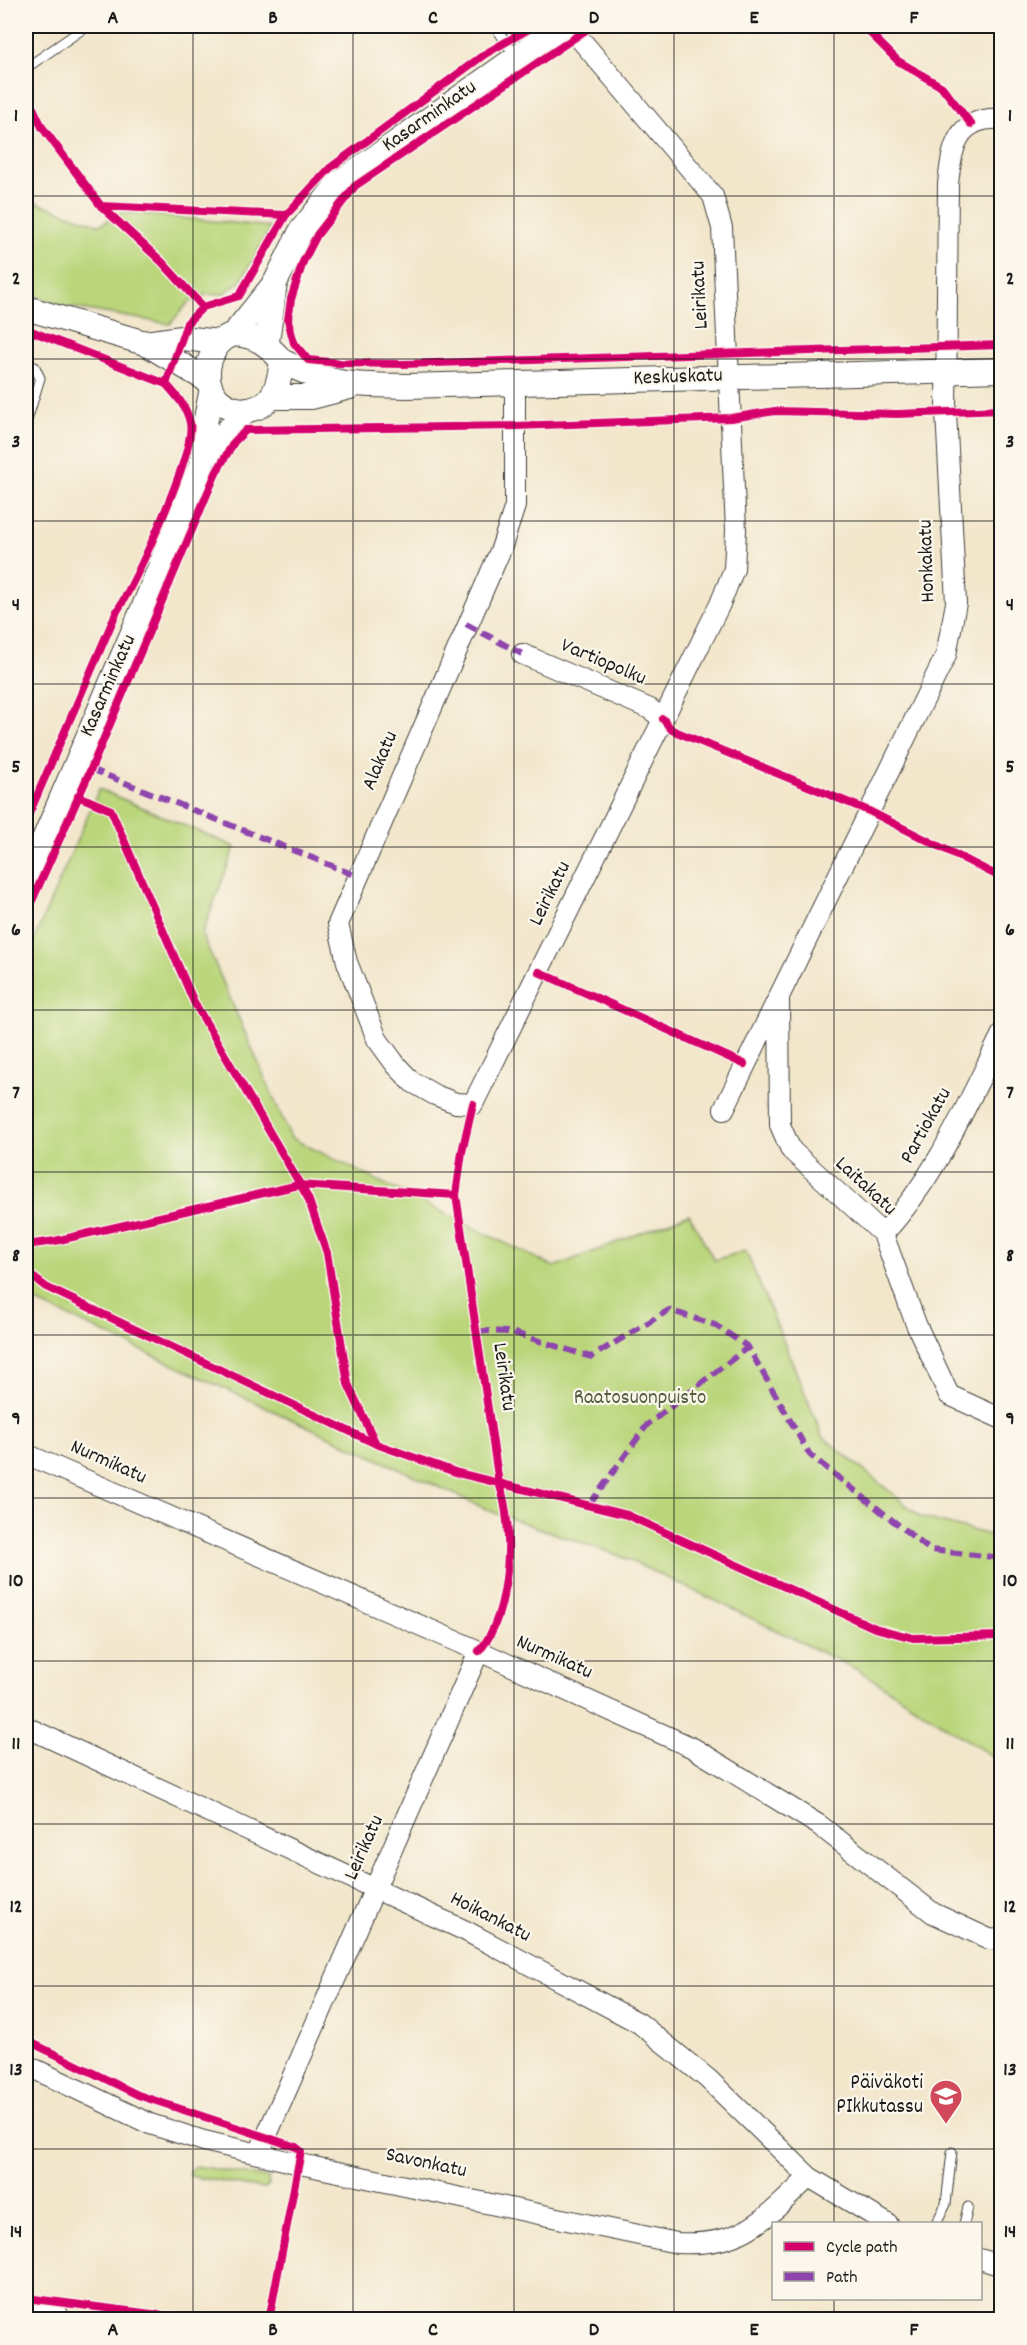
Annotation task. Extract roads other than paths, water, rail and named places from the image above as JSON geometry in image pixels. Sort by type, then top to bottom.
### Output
[{"type":"highway","points":[[26,2317],[54,2319]]},
{"type":"street","name":"Kasarminkatu","points":[[275,283],[301,231],[339,183],[515,56],[561,26]]},
{"type":"street","name":"Leirikatu","points":[[473,1104],[720,604],[734,569],[736,530],[722,228],[713,196],[569,26]]},
{"type":"street","name":"Honkakatu","points":[[724,1109],[779,992],[946,655],[956,603],[946,411],[948,184],[952,149],[960,133],[971,124],[1002,119]]},
{"type":"street","points":[[209,386],[212,351],[227,338],[275,283]]},
{"type":"street","points":[[267,342],[275,283]]},
{"type":"street","points":[[26,308],[145,343],[209,386],[226,406],[247,409],[261,405],[271,397],[279,381],[282,362],[267,342],[248,335],[227,338],[182,338],[145,343]]},
{"type":"street","name":"Keskuskatu","points":[[282,362],[311,377],[355,386],[1002,370]]},
{"type":"street","name":"Alakatu","points":[[473,1104],[456,1103],[435,1095],[412,1082],[396,1065],[377,1039],[346,962],[338,924],[501,549],[515,506],[515,383]]},
{"type":"street","name":"Kasarminkatu","points":[[204,458],[204,429],[209,386]]},
{"type":"street","name":"Keskuskatu","points":[[271,397],[312,397],[355,386]]},
{"type":"street","name":"Kasarminkatu","points":[[26,881],[146,602],[204,458],[247,409]]},
{"type":"street","name":"Vartiopolku","points":[[522,654],[650,709],[663,719]]},
{"type":"street","name":"Laitakatu","points":[[779,992],[780,1125],[790,1150],[883,1234],[916,1324],[949,1395],[1002,1419]]},
{"type":"street","name":"Partiokatu","points":[[883,1234],[908,1208],[946,1149],[1002,1034]]},
{"type":"street","name":"Nurmikatu","points":[[26,1454],[479,1651],[693,1748],[819,1826],[933,1913],[989,1939],[1002,1941]]},
{"type":"street","name":"Leirikatu","points":[[259,2153],[479,1651]]},
{"type":"street","name":"Hoikankatu","points":[[26,1727],[466,1931],[639,2023],[708,2079],[809,2177],[886,2222]]},
{"type":"street","name":"Savonkatu","points":[[26,2065],[150,2124],[204,2141],[677,2243],[700,2244],[723,2241],[757,2226],[809,2177]]},
{"type":"street","points":[[982,2259],[1002,2266]]},
{"type":"lane","points":[[26,68],[87,26]]},
{"type":"lane","points":[[495,26],[515,56]]},
{"type":"lane","points":[[26,364],[35,367],[40,378],[26,424]]},
{"type":"lane","points":[[937,2222],[946,2204],[952,2152]]},
{"type":"lane","points":[[964,2222],[968,2207]]},
{"type":"place","name":"Päiväkoti PIkkutassu","points":[[946,2125]]},
{"type":"park label","name":"Raatosuonpuisto","points":[[640,1399]]}]
